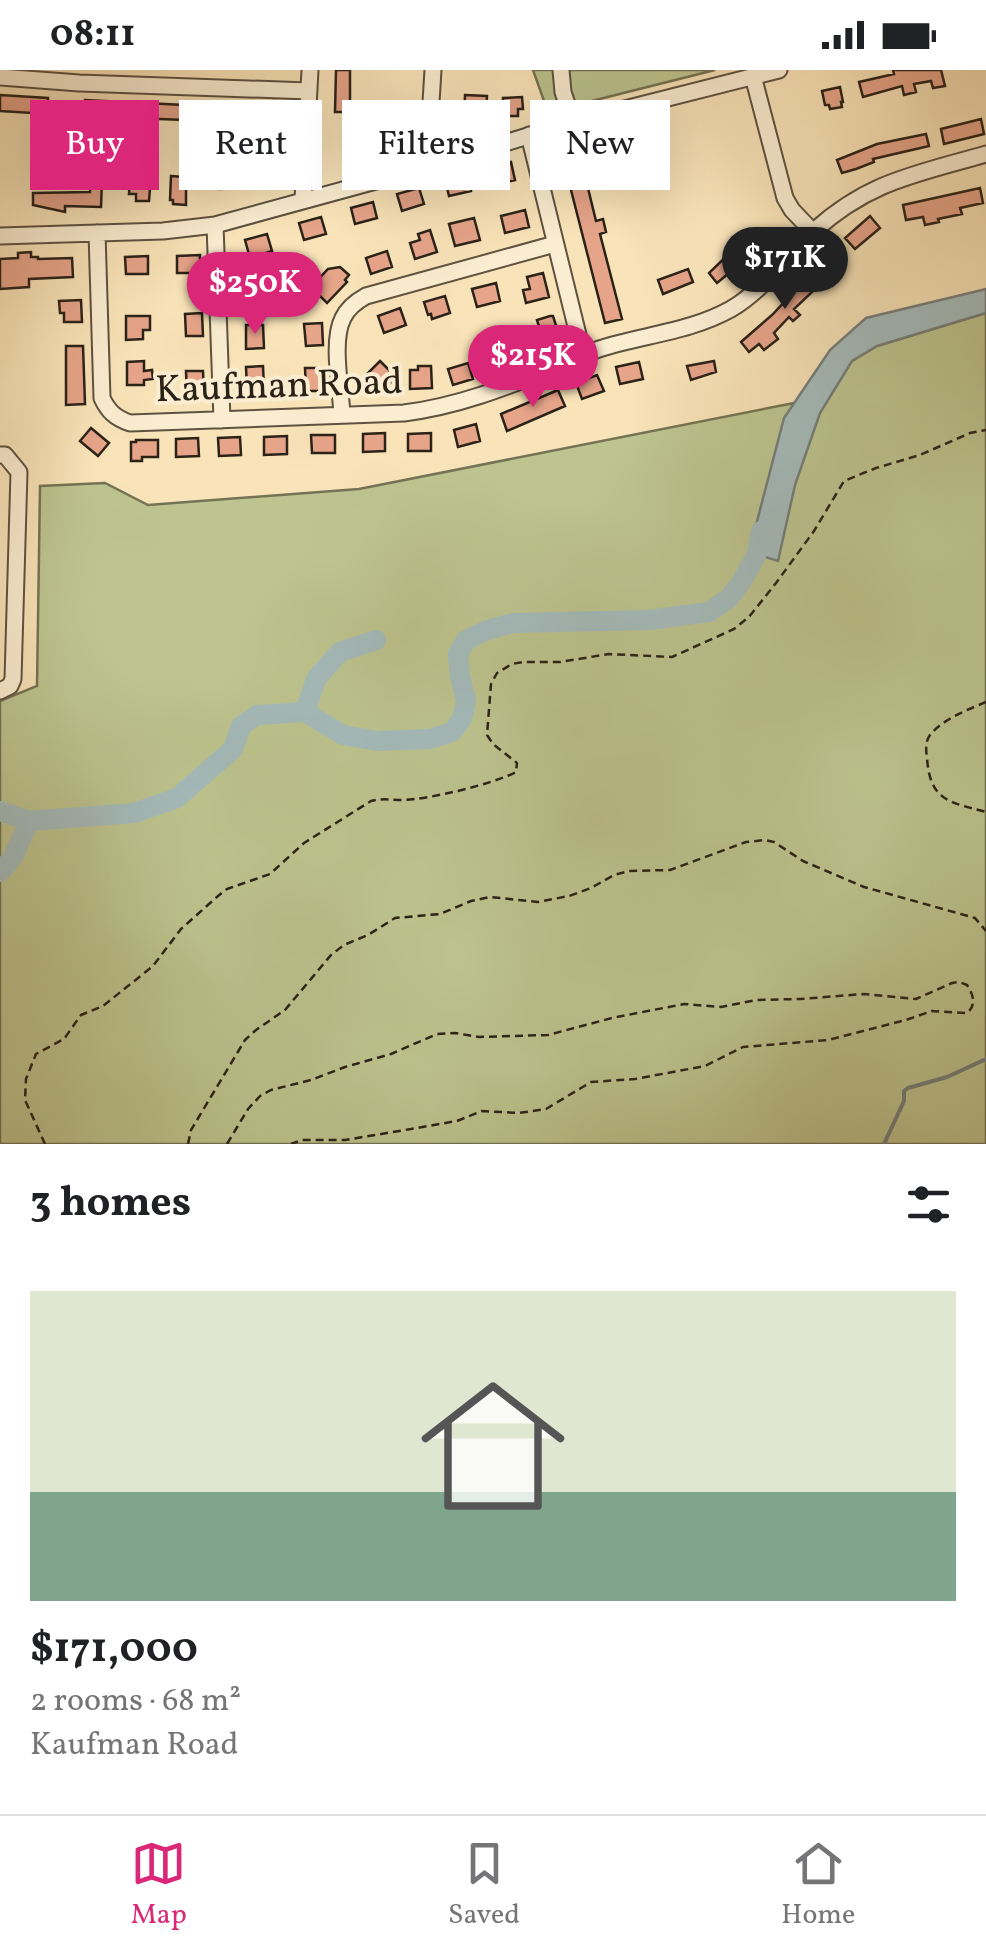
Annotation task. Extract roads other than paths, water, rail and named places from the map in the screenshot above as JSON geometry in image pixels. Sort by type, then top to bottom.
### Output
[{"type":"street","points":[[201,88],[202,70]]},
{"type":"street","points":[[304,199],[310,70]]},
{"type":"street","points":[[431,100],[433,70]]},
{"type":"street","points":[[561,70],[566,100]]},
{"type":"street","points":[[659,100],[779,70]]},
{"type":"street","points":[[0,77],[23,74],[169,78],[201,88],[309,91]]},
{"type":"street","points":[[753,76],[785,198],[812,232]]},
{"type":"street","points":[[510,141],[529,135],[582,356]]},
{"type":"street","name":"Kaufman Road","points":[[97,233],[101,388],[105,406],[120,420],[130,423],[404,413],[458,404],[598,349],[694,324],[734,308],[753,294],[812,232],[872,189],[986,154]]},
{"type":"street","points":[[0,236],[162,232],[216,224],[342,189]]},
{"type":"street","points":[[216,224],[222,420]]},
{"type":"street","points":[[342,415],[337,338],[342,318],[356,302],[556,244]]},
{"type":"street","points":[[0,455],[6,455],[19,472],[13,679],[10,686],[0,691]]},
{"type":"water","points":[[986,289],[986,313],[877,346],[852,361],[820,413],[795,485],[778,561],[749,552],[784,418],[830,350],[866,318]]},
{"type":"waterway","points":[[0,811],[29,821],[134,813],[177,798],[233,749],[241,726],[257,715],[305,712],[343,735],[377,741],[430,739],[452,732],[462,719],[466,701],[458,654],[466,640],[513,623],[649,620],[709,612],[728,599],[740,584],[756,556],[761,531]]},
{"type":"waterway","points":[[305,712],[316,679],[340,652],[376,640]]},
{"type":"waterway","points":[[0,872],[13,857],[29,821]]},
{"type":"waterway","points":[[884,1144],[904,1101],[904,1091],[986,1059]]}]
